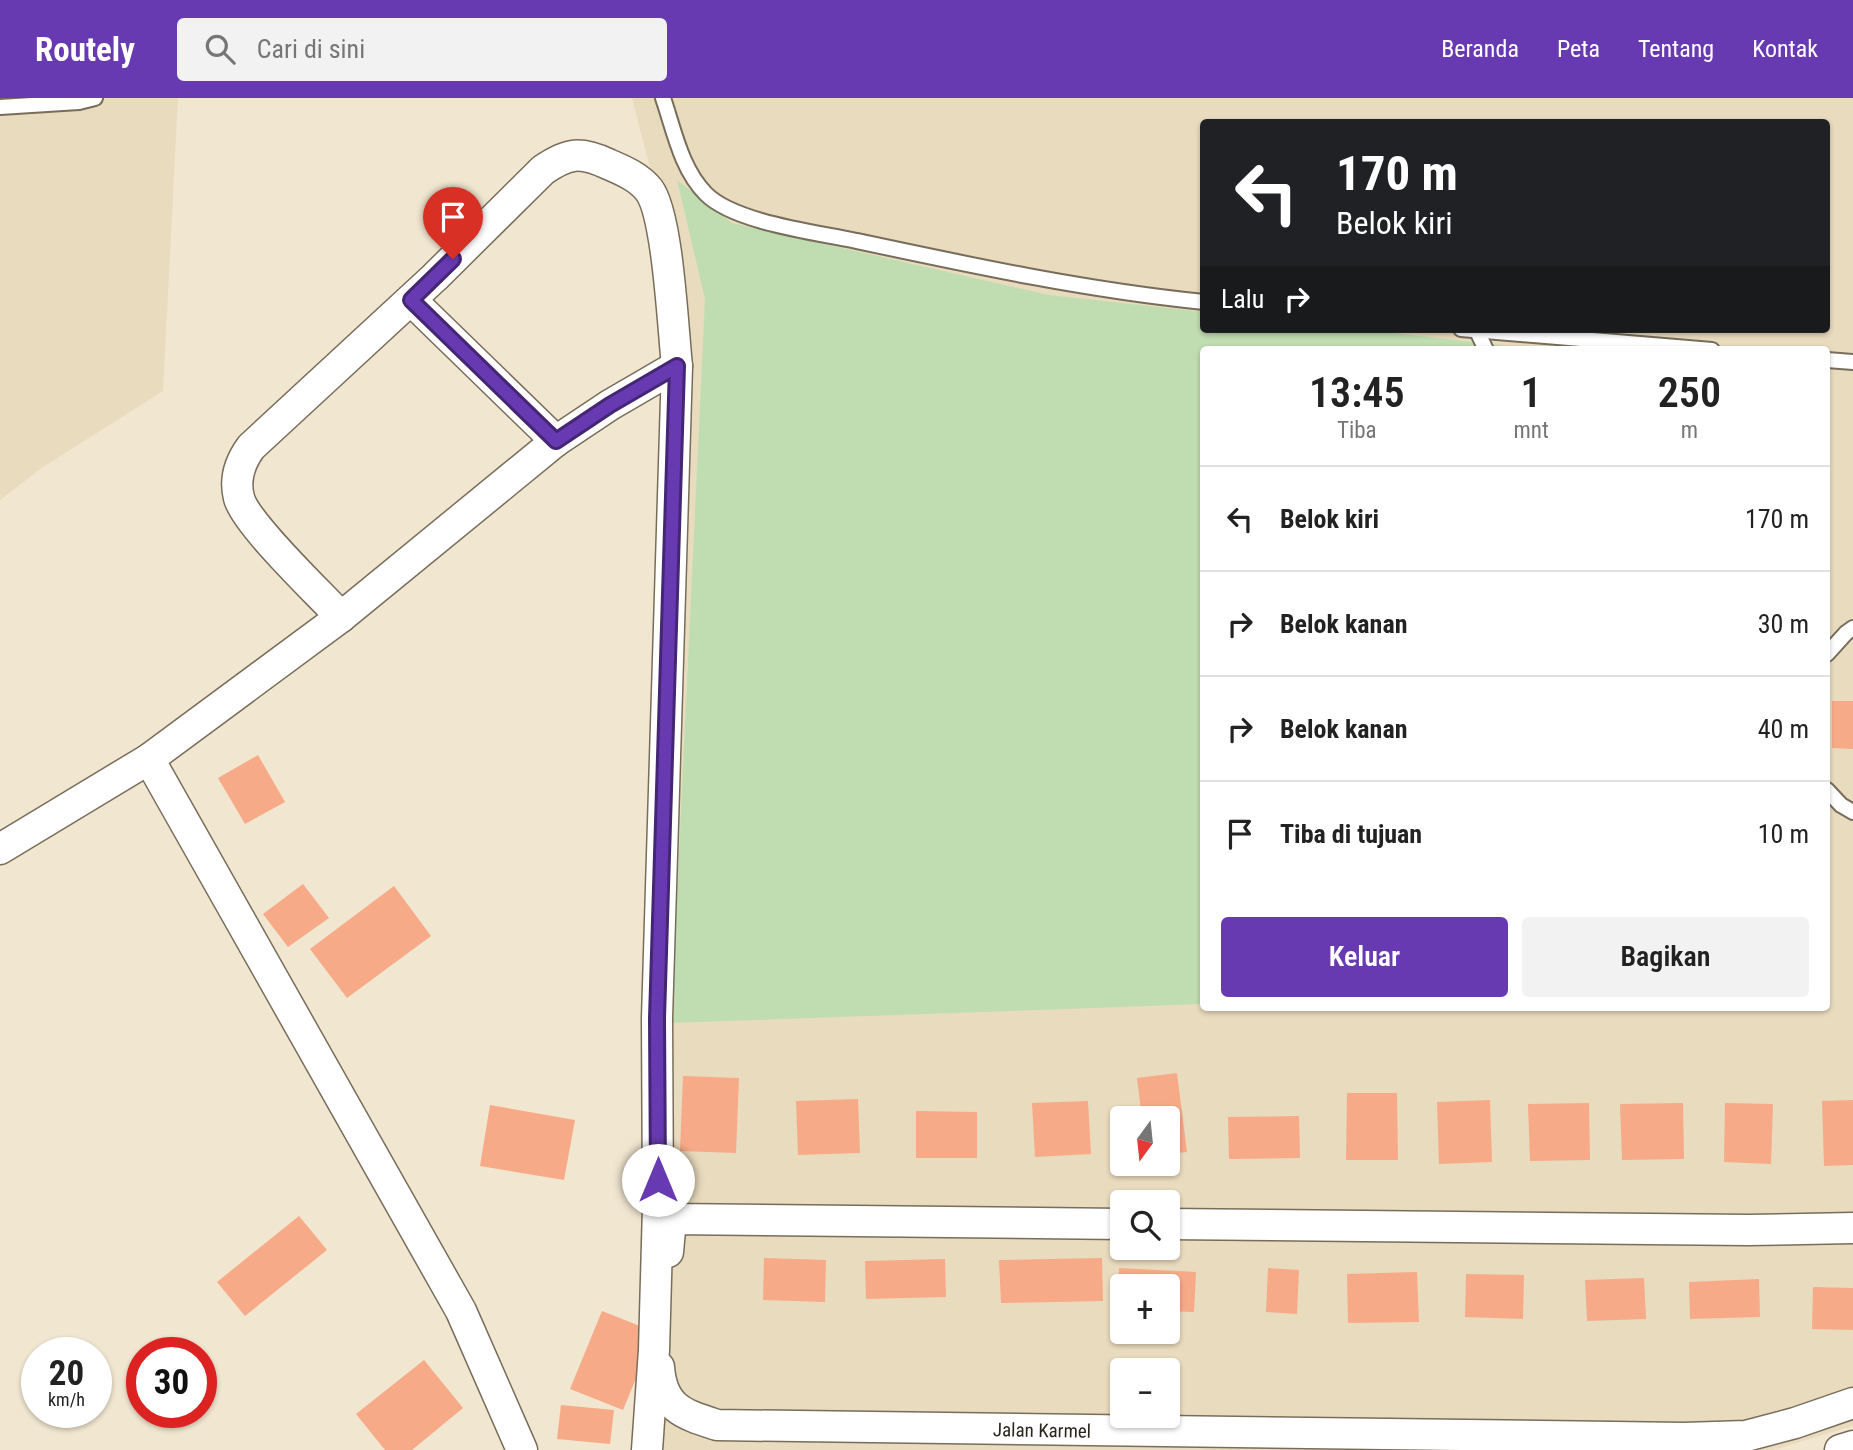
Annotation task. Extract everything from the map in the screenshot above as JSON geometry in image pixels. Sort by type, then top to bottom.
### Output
[{"type":"street","points":[[341,617],[260,530],[239,499],[237,478],[240,462],[251,447],[411,300],[543,170],[570,155],[584,156],[620,169],[640,181],[650,191],[656,205],[667,266],[677,366],[657,1018],[658,1220],[648,1450]]},
{"type":"street","points":[[411,300],[556,441]]},
{"type":"street","points":[[0,849],[149,759],[341,617],[556,441],[610,405],[677,366]]},
{"type":"street","points":[[149,759],[461,1311],[522,1450]]},
{"type":"street","name":"Jalan Karmel","points":[[1110,1224],[671,1219],[658,1364],[660,1382],[672,1405],[687,1415],[717,1425],[1684,1438],[1746,1436],[1796,1423],[1853,1403]]},
{"type":"street","points":[[1180,1224],[1748,1230],[1853,1228]]},
{"type":"lane","points":[[0,107],[79,102],[95,98]]},
{"type":"lane","points":[[663,98],[688,170],[707,195],[726,209],[766,222],[979,267],[1144,296],[1200,302]]},
{"type":"lane","points":[[1503,333],[1663,346]]},
{"type":"lane","points":[[1830,360],[1853,362]]},
{"type":"lane","points":[[1830,651],[1853,628]]},
{"type":"lane","points":[[1830,793],[1841,805],[1853,811]]},
{"type":"shaded area","points":[[0,98],[178,98],[163,391],[43,467],[0,500]]},
{"type":"shaded area","points":[[632,98],[1853,98],[1853,1426],[1773,1450],[643,1450],[683,296]]},
{"type":"green space","points":[[677,180],[732,223],[1049,295],[1200,312],[1200,333],[1393,333],[1503,346],[1200,346],[1200,1004],[671,1023],[705,299]]},
{"type":"building","points":[[1832,701],[1853,701],[1853,749],[1832,748]]},
{"type":"building","points":[[258,755],[285,802],[245,824],[218,778]]},
{"type":"building","points":[[303,884],[329,918],[288,947],[263,914]]},
{"type":"building","points":[[394,886],[431,936],[347,998],[310,949]]},
{"type":"building","points":[[1177,1073],[1187,1152],[1180,1153],[1180,1106],[1140,1106],[1137,1078]]},
{"type":"building","points":[[683,1076],[739,1078],[736,1153],[680,1151]]},
{"type":"building","points":[[1347,1093],[1397,1093],[1398,1160],[1346,1160]]},
{"type":"building","points":[[858,1099],[860,1153],[798,1155],[796,1101]]},
{"type":"building","points":[[1490,1100],[1492,1162],[1439,1164],[1437,1102]]},
{"type":"building","points":[[1853,1100],[1853,1165],[1824,1166],[1822,1101]]},
{"type":"building","points":[[1088,1101],[1091,1154],[1035,1157],[1032,1103]]},
{"type":"building","points":[[1589,1103],[1590,1160],[1530,1161],[1528,1104]]},
{"type":"building","points":[[1683,1103],[1684,1159],[1622,1160],[1620,1104]]},
{"type":"building","points":[[1725,1103],[1773,1104],[1771,1164],[1724,1162]]},
{"type":"building","points":[[490,1105],[575,1120],[564,1180],[480,1166]]},
{"type":"building","points":[[916,1111],[977,1112],[977,1158],[916,1158]]},
{"type":"building","points":[[1299,1116],[1300,1158],[1229,1159],[1228,1117]]},
{"type":"building","points":[[299,1216],[327,1250],[245,1316],[217,1282]]},
{"type":"building","points":[[764,1258],[826,1260],[825,1302],[763,1300]]},
{"type":"building","points":[[1102,1258],[1103,1301],[1001,1303],[999,1260]]},
{"type":"building","points":[[945,1259],[946,1297],[866,1299],[865,1261]]},
{"type":"building","points":[[1119,1268],[1196,1272],[1194,1312],[1180,1311],[1180,1274],[1119,1274]]},
{"type":"building","points":[[1268,1268],[1299,1270],[1297,1314],[1266,1312]]},
{"type":"building","points":[[1417,1272],[1419,1322],[1348,1323],[1347,1274]]},
{"type":"building","points":[[1466,1274],[1524,1275],[1523,1319],[1465,1317]]},
{"type":"building","points":[[1644,1278],[1646,1319],[1587,1321],[1585,1280]]},
{"type":"building","points":[[1759,1279],[1760,1317],[1690,1319],[1689,1282]]},
{"type":"building","points":[[1813,1287],[1853,1288],[1853,1330],[1812,1329]]},
{"type":"building","points":[[602,1311],[655,1332],[623,1410],[570,1389]]},
{"type":"building","points":[[424,1360],[463,1408],[412,1450],[385,1450],[356,1414]]},
{"type":"building","points":[[561,1405],[614,1410],[610,1444],[557,1439]]},
{"type":"route","points":[[453,259],[411,300],[556,441],[610,405],[677,366],[657,1018],[658,1180]]}]
